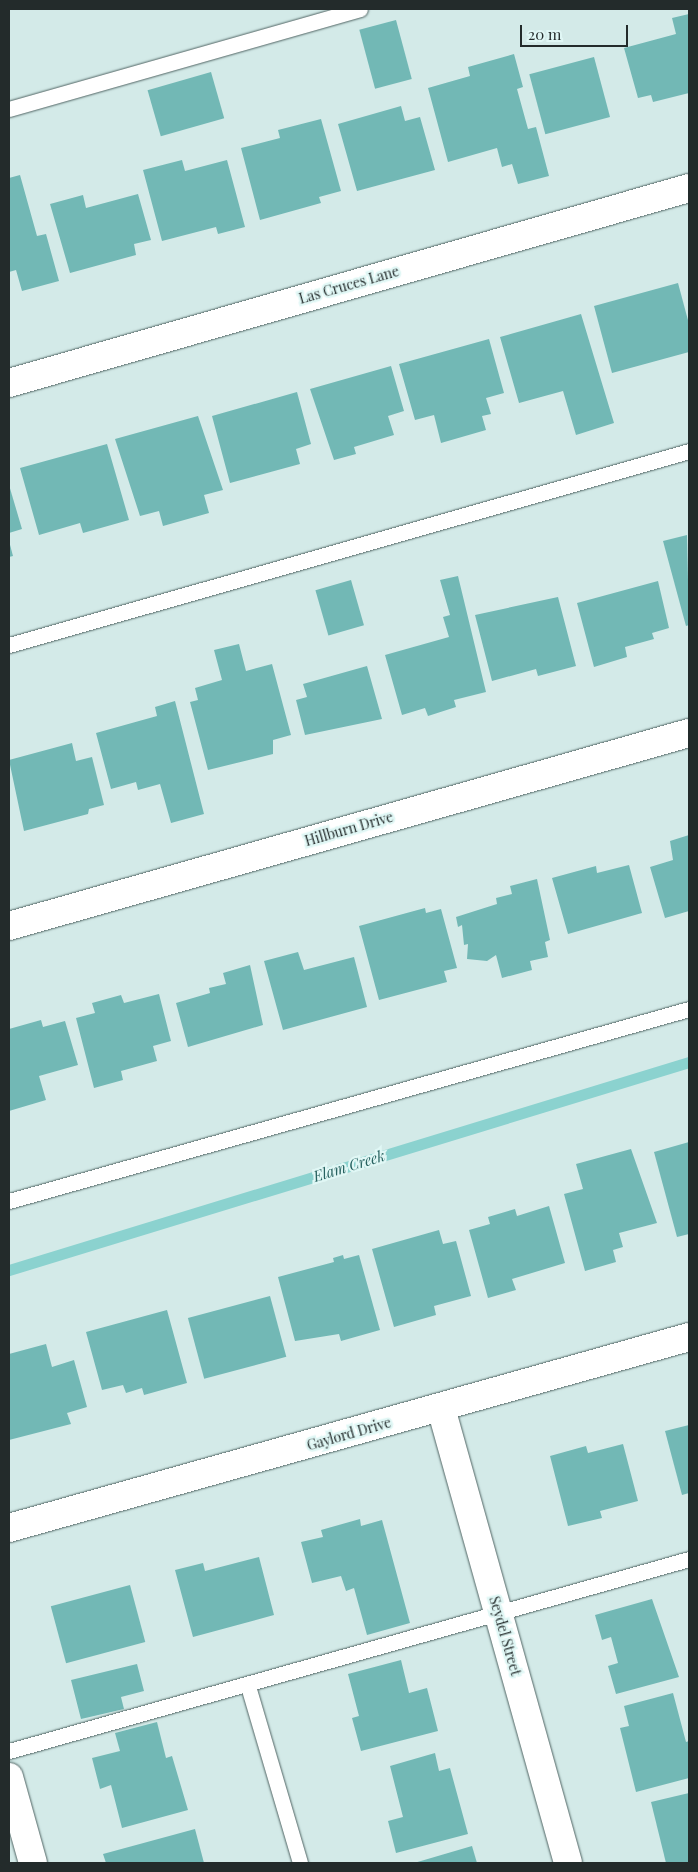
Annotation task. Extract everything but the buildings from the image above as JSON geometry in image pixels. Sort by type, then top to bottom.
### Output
[{"type":"street","name":"Las Cruces Lane","points":[[9,383],[689,188]]},
{"type":"street","name":"Hillburn Drive","points":[[9,926],[689,733]]},
{"type":"street","name":"Gaylord Drive","points":[[9,1528],[689,1337]]},
{"type":"street","name":"Seydel Street","points":[[441,1408],[568,1863]]},
{"type":"street","points":[[9,1777],[33,1863]]},
{"type":"lane","points":[[9,108],[360,9]]},
{"type":"lane","points":[[9,645],[689,451]]},
{"type":"lane","points":[[9,1201],[689,1009]]},
{"type":"lane","points":[[9,1751],[248,1686],[498,1611],[689,1559]]},
{"type":"lane","points":[[248,1686],[300,1863]]},
{"type":"waterway","name":"Elam Creek","points":[[9,1270],[689,1062]]}]
